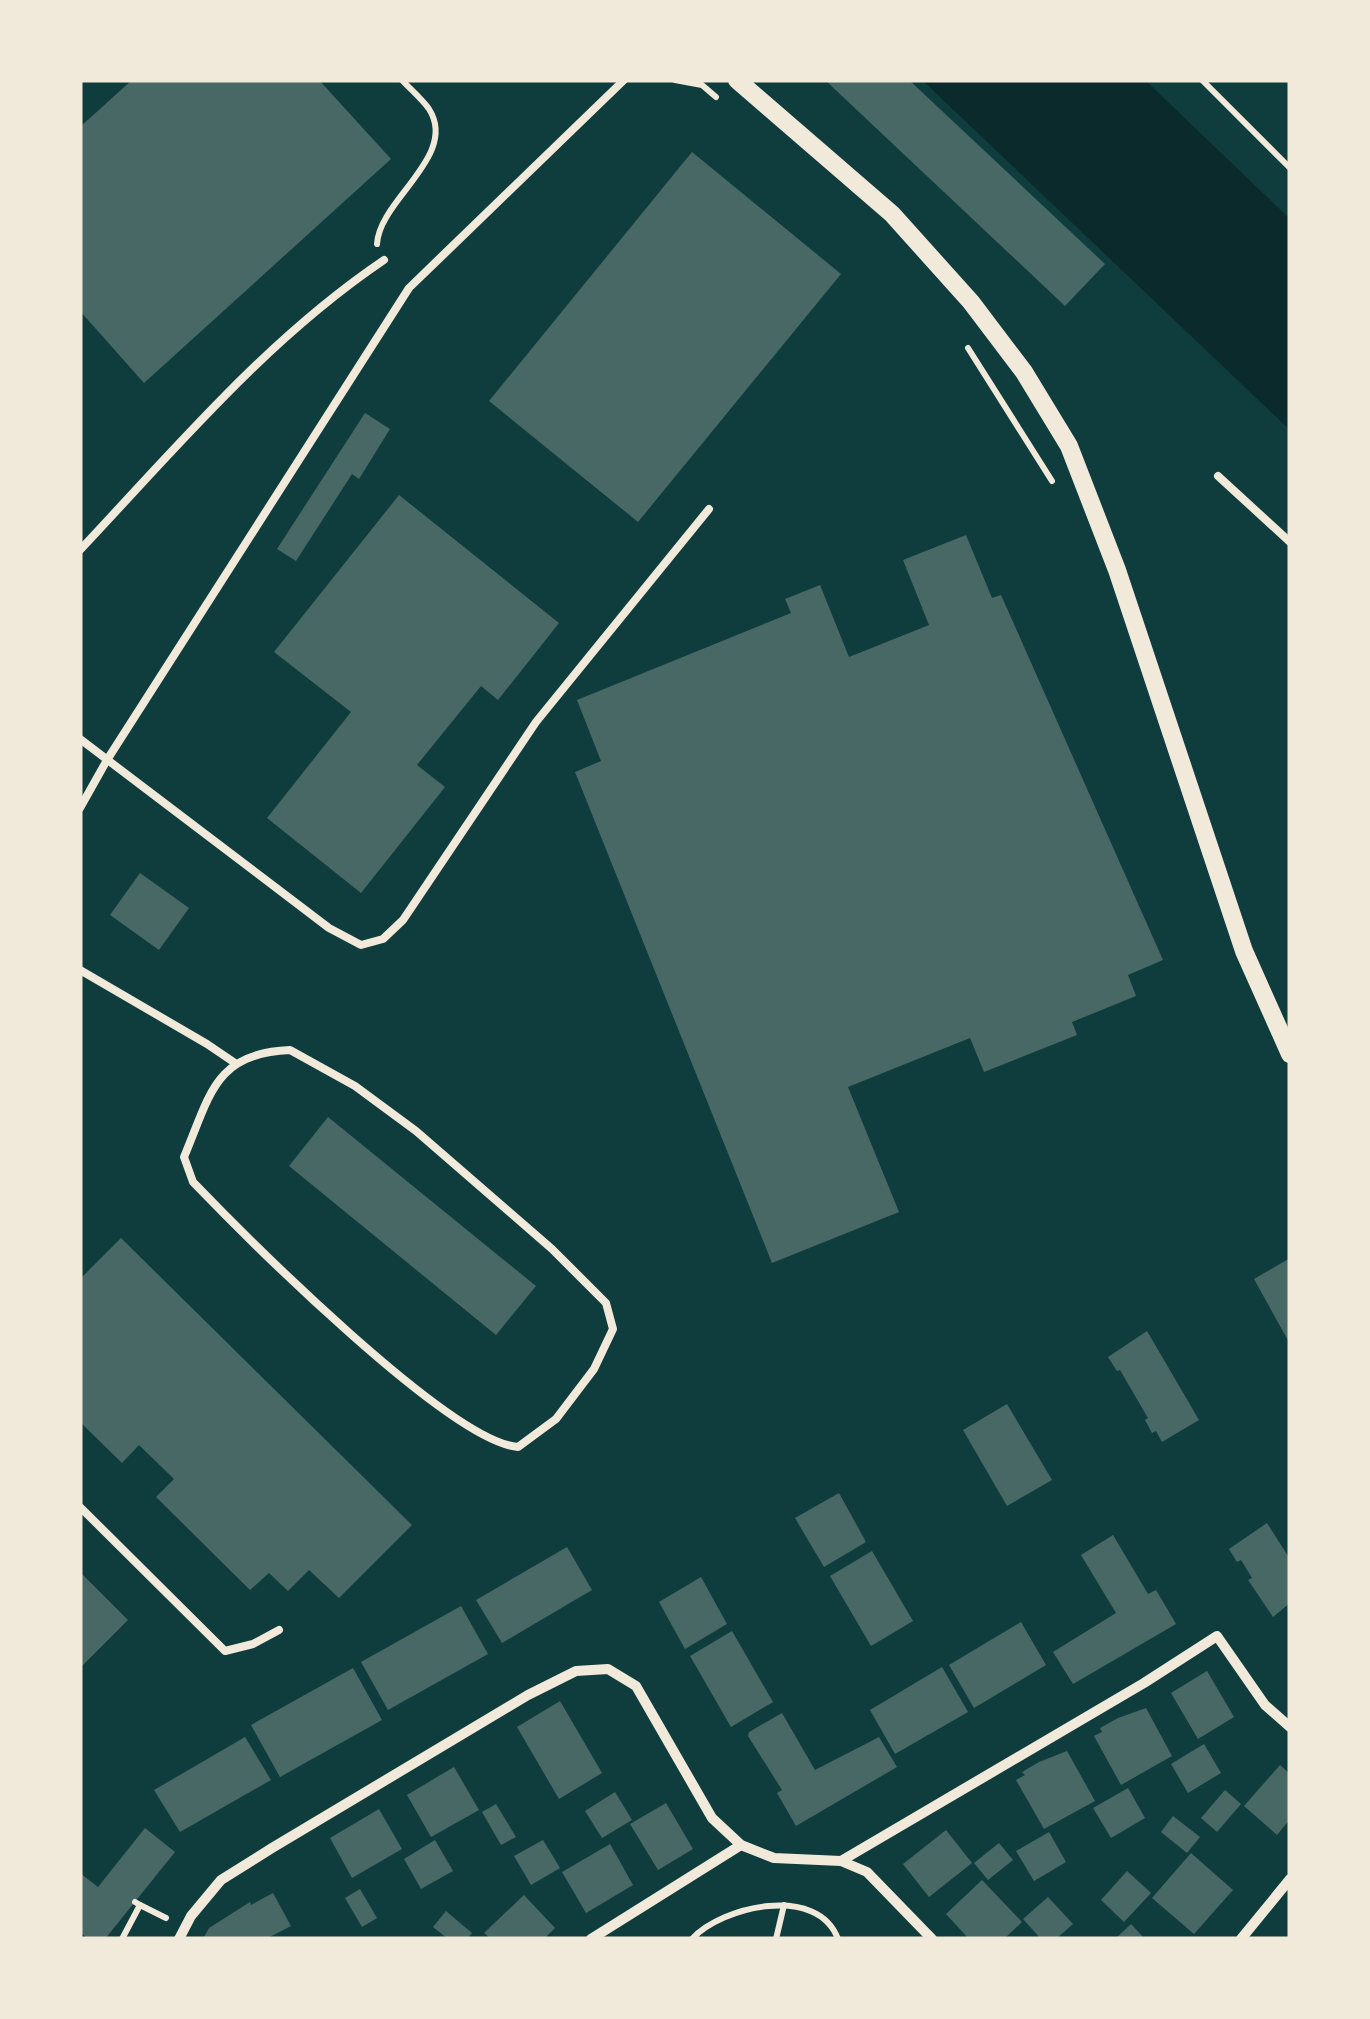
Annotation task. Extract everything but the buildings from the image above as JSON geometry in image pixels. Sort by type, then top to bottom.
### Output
[{"type":"street","points":[[737,80],[892,214],[971,302],[1024,372],[1069,446],[1117,570],[1244,952],[1288,1052]]},
{"type":"street","points":[[841,1861],[1217,1636],[1266,1705],[1290,1727]]},
{"type":"street","points":[[179,1939],[191,1916],[222,1880],[528,1694],[576,1671],[608,1669],[636,1686],[712,1818],[741,1845],[774,1858],[841,1861],[867,1872],[932,1939]]},
{"type":"street","points":[[591,1939],[741,1845]]},
{"type":"street","points":[[1242,1939],[1290,1880]]},
{"type":"lane","points":[[80,808],[410,288],[624,80]]},
{"type":"lane","points":[[80,550],[245,373],[347,285],[384,260]]},
{"type":"lane","points":[[1218,476],[1290,542]]},
{"type":"lane","points":[[80,739],[329,928],[361,945],[384,938],[403,920],[536,722],[709,509]]},
{"type":"lane","points":[[80,970],[235,1063]]},
{"type":"lane","points":[[290,1050],[355,1086],[416,1130],[552,1249],[606,1303],[613,1329],[594,1370],[556,1420],[518,1447],[504,1446],[452,1416],[345,1328],[192,1182],[184,1157],[213,1089],[235,1063],[260,1051],[290,1050]]},
{"type":"lane","points":[[80,1507],[224,1651],[253,1644],[278,1630]]},
{"type":"path","points":[[384,260],[376,247],[377,230],[420,172],[434,146],[436,127],[430,110],[402,80]]},
{"type":"path","points":[[675,80],[702,85],[730,108]]},
{"type":"path","points":[[1202,80],[1290,168]]},
{"type":"path","points":[[960,335],[1054,484]]},
{"type":"path","points":[[122,1939],[140,1905],[134,1902]]},
{"type":"path","points":[[776,1939],[784,1905]]},
{"type":"path","points":[[692,1939],[742,1909],[784,1905],[817,1914],[838,1939]]},
{"type":"water","points":[[922,80],[1145,80],[1290,219],[1290,430]]}]
